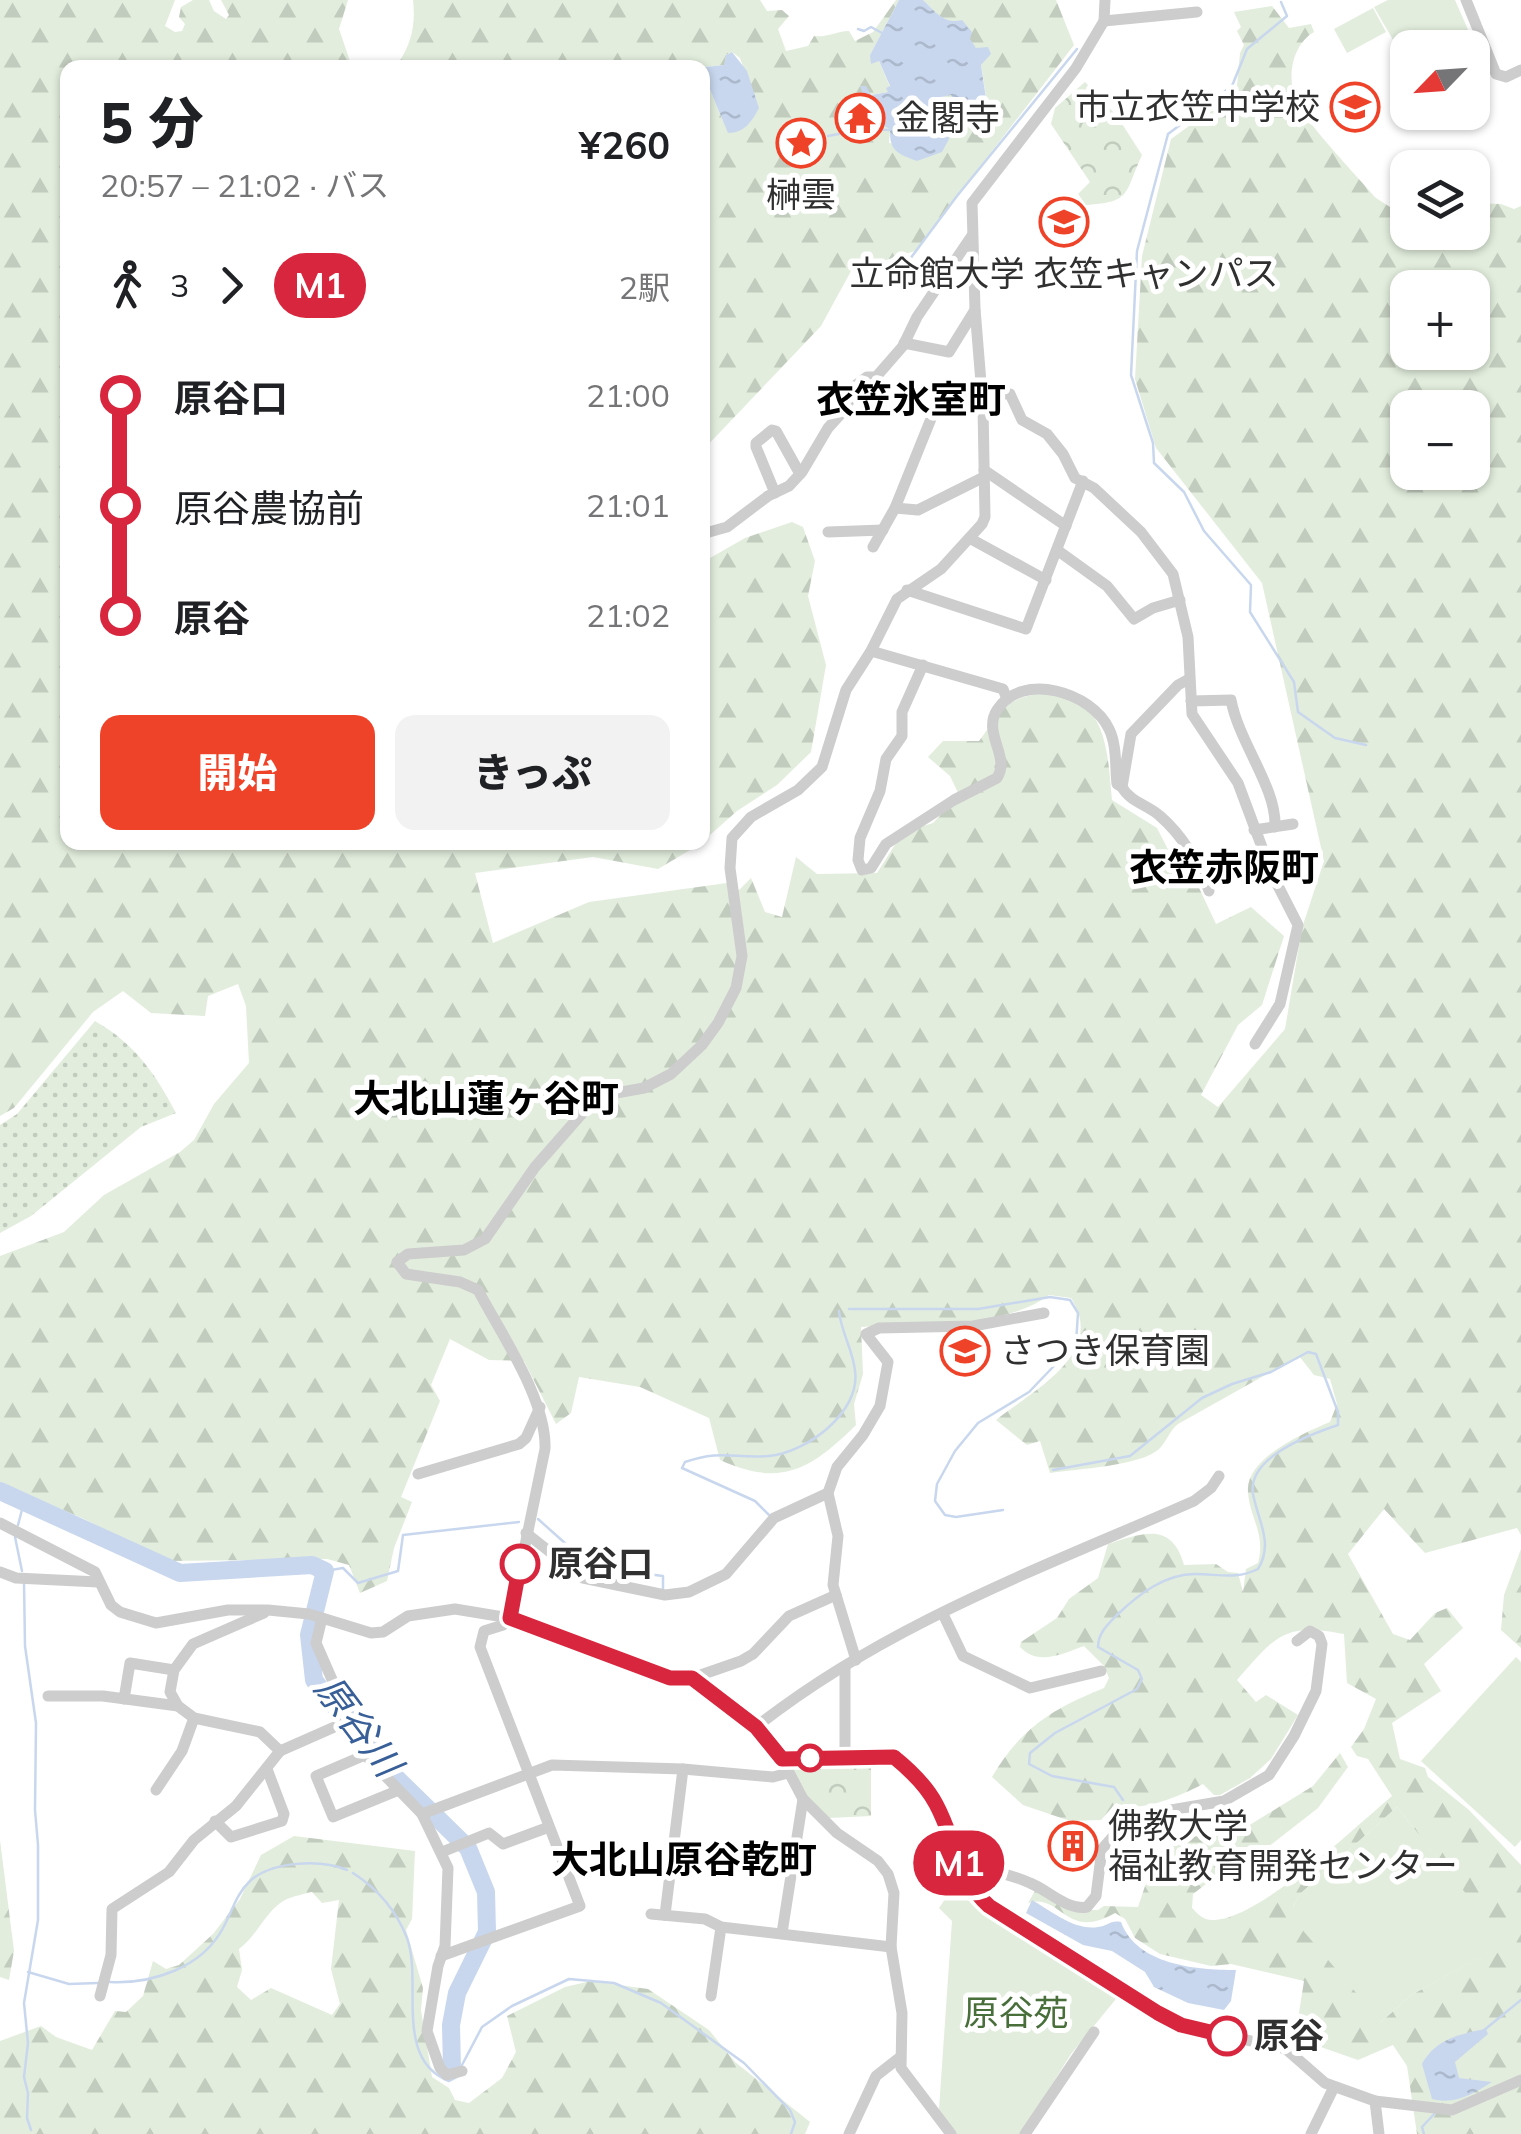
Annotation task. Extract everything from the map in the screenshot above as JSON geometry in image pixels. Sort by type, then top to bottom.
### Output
[{"type":"street","points":[[441,1956],[580,1906],[480,1647],[484,1631],[503,1625],[510,1618],[545,1449],[544,1422],[478,1290],[460,1282],[406,1274],[397,1262],[408,1254],[464,1250],[485,1238],[535,1167],[593,1101],[656,1082],[684,1063],[730,1006],[740,970],[742,940],[730,868],[732,838],[751,817],[798,790],[822,767],[846,690],[872,651],[890,611],[907,590],[941,569],[971,540],[985,517],[984,407],[975,309],[972,204],[1076,68],[1104,21],[1105,0]]},
{"type":"street","points":[[1466,0],[1496,74],[1506,77],[1521,70]]},
{"type":"street","points":[[1104,21],[1197,12]]},
{"type":"street","points":[[710,532],[726,527],[784,490],[800,474],[828,428],[847,406],[852,388],[867,376],[876,376],[904,343],[973,234]]},
{"type":"street","points":[[904,343],[949,352],[975,309]]},
{"type":"street","points":[[873,547],[895,508],[945,384],[982,388]]},
{"type":"street","points":[[984,407],[1001,394],[1010,394],[1022,420],[1047,434],[1075,478],[1142,532],[1174,574],[1188,637],[1192,714],[1238,783],[1254,830],[1298,925],[1280,1004],[1255,1044]]},
{"type":"street","points":[[775,493],[756,447],[772,430],[800,474]]},
{"type":"street","points":[[895,508],[918,510],[984,474]]},
{"type":"street","points":[[984,474],[1066,526]]},
{"type":"street","points":[[907,590],[1026,629],[1083,481]]},
{"type":"street","points":[[828,532],[883,530]]},
{"type":"street","points":[[971,540],[1046,580]]},
{"type":"street","points":[[1057,550],[1108,586],[1134,619],[1168,601],[1180,600]]},
{"type":"street","points":[[872,651],[1002,689],[1007,699]]},
{"type":"street","points":[[923,666],[902,712],[902,736],[886,759],[880,791],[860,838],[858,860],[862,870],[871,868],[886,844],[954,800],[997,778],[1002,771],[993,736],[996,711],[1018,692],[1052,691],[1079,697],[1108,726],[1113,738],[1117,784],[1164,818],[1204,874],[1209,891]]},
{"type":"street","points":[[1122,787],[1130,734],[1178,685],[1189,679]]},
{"type":"street","points":[[1190,701],[1232,700],[1236,726],[1276,810],[1274,827]]},
{"type":"street","points":[[1254,830],[1293,824]]},
{"type":"street","points":[[845,1757],[850,1664],[847,1622],[833,1576],[838,1536],[828,1493],[837,1467],[880,1406],[888,1362],[866,1334],[879,1328],[973,1326],[1044,1313]]},
{"type":"street","points":[[418,1474],[519,1444],[526,1438],[540,1408]]},
{"type":"street","points":[[756,1727],[910,1626],[1194,1501],[1220,1476]]},
{"type":"street","points":[[526,1533],[583,1578],[644,1592],[677,1594],[726,1574],[774,1518],[828,1493]]},
{"type":"street","points":[[0,1524],[95,1572],[111,1605],[120,1612],[156,1623],[228,1610],[268,1610],[318,1617],[371,1633],[383,1632],[408,1616],[455,1609],[510,1618],[670,1678],[692,1678],[740,1661],[753,1654],[790,1616],[836,1595]]},
{"type":"street","points":[[0,1572],[16,1578],[98,1582]]},
{"type":"street","points":[[268,1610],[194,1644],[174,1670],[170,1692],[178,1706],[194,1718],[260,1732],[280,1751]]},
{"type":"street","points":[[942,1614],[964,1656],[1030,1688],[1101,1671]]},
{"type":"street","points":[[318,1617],[316,1643],[365,1755],[422,1814],[448,1868],[445,1946],[427,2031],[440,2068],[447,2076],[462,2071]]},
{"type":"street","points":[[960,1867],[1004,1873],[1072,1906],[1088,1907],[1096,1896],[1102,1849],[1130,1817],[1224,1802],[1269,1775],[1316,1691],[1320,1636],[1310,1631],[1297,1641]]},
{"type":"street","points":[[124,1698],[130,1663],[174,1670]]},
{"type":"street","points":[[692,1678],[756,1727],[782,1759],[802,1799],[838,1833],[878,1860],[888,1874],[894,1893],[891,1947],[902,2013],[899,2058],[906,2079],[950,2134]]},
{"type":"street","points":[[48,1696],[124,1698],[178,1706]]},
{"type":"street","points":[[156,1790],[182,1751],[194,1718]]},
{"type":"street","points":[[100,1996],[112,1955],[112,1909],[169,1872],[194,1840],[236,1806],[280,1751],[348,1721]]},
{"type":"street","points":[[316,1776],[365,1755]]},
{"type":"street","points":[[782,1759],[894,1757],[935,1802],[970,1887],[989,1906],[1181,2025],[1286,2048],[1334,2086],[1376,2101],[1457,2108],[1521,2080]]},
{"type":"street","points":[[309,1761],[332,1817],[399,1790]]},
{"type":"street","points":[[422,1814],[552,1765],[773,1777],[788,1773]]},
{"type":"street","points":[[215,1821],[232,1837],[282,1820],[284,1814],[267,1770]]},
{"type":"street","points":[[666,1916],[683,1770]]},
{"type":"street","points":[[782,1933],[802,1799]]},
{"type":"street","points":[[442,1852],[489,1833],[503,1844],[549,1827]]},
{"type":"street","points":[[651,1914],[705,1919],[721,1927],[891,1947]]},
{"type":"street","points":[[712,1996],[721,1927]]},
{"type":"street","points":[[1025,2134],[1094,2032]]},
{"type":"street","points":[[849,2134],[876,2076],[899,2058]]},
{"type":"street","points":[[1311,2134],[1334,2086]]},
{"type":"street","points":[[1376,2101],[1379,2134]]},
{"type":"green space","points":[[0,0],[175,0],[165,26],[175,32],[182,31],[185,24],[179,17],[181,7],[193,0],[209,0],[214,11],[226,19],[229,15],[221,0],[348,0],[339,29],[350,60],[60,60],[60,850],[690,850],[658,869],[593,857],[475,873],[493,943],[589,902],[727,883],[739,890],[751,878],[765,912],[782,917],[796,857],[817,874],[877,873],[898,840],[933,823],[961,799],[950,776],[928,757],[943,741],[979,741],[997,716],[1018,699],[1039,694],[1062,695],[1082,703],[1096,719],[1107,753],[1112,800],[1157,828],[1177,867],[1193,875],[1216,924],[1251,907],[1284,936],[1262,1005],[1238,1025],[1201,1095],[1218,1107],[1285,1029],[1302,928],[1324,861],[1262,583],[1156,448],[1135,379],[1142,256],[1171,139],[1225,100],[1237,86],[1244,45],[1234,12],[1272,6],[1289,28],[1311,24],[1314,32],[1301,44],[1293,62],[1296,100],[1376,198],[1390,207],[1390,250],[1490,250],[1490,204],[1514,209],[1521,206],[1521,1535],[1517,1528],[1425,1553],[1384,1509],[1348,1554],[1393,1634],[1410,1640],[1435,1613],[1447,1608],[1463,1628],[1424,1664],[1441,1691],[1392,1723],[1400,1759],[1425,1768],[1428,1777],[1469,1810],[1521,1865],[1521,2134],[1417,2134],[1407,2066],[1393,2045],[1358,2060],[1295,2038],[1304,1981],[1231,1964],[1211,1966],[1160,1954],[1135,1938],[1125,1919],[1115,1913],[1085,1922],[1049,1904],[1028,1903],[1036,1889],[1089,1910],[1104,1906],[1138,1907],[1153,1862],[1165,1846],[1200,1835],[1235,1834],[1313,1786],[1340,1753],[1348,1767],[1318,1808],[1250,1861],[1236,1861],[1193,1894],[1192,1908],[1209,1920],[1231,1916],[1279,1889],[1331,1849],[1392,1796],[1368,1759],[1357,1756],[1351,1747],[1364,1729],[1376,1699],[1347,1683],[1344,1634],[1307,1630],[1282,1636],[1237,1680],[1256,1702],[1266,1695],[1298,1715],[1271,1759],[1250,1778],[1220,1795],[1214,1795],[1203,1784],[1148,1805],[1116,1803],[1101,1820],[1070,1821],[1023,1805],[992,1777],[1014,1745],[1039,1722],[1104,1688],[1109,1678],[1104,1666],[1084,1646],[1042,1657],[1020,1647],[1021,1642],[1057,1618],[1069,1599],[1098,1578],[1108,1544],[1144,1534],[1164,1536],[1179,1551],[1184,1565],[1216,1564],[1238,1573],[1243,1592],[1246,1569],[1258,1563],[1260,1553],[1249,1502],[1250,1480],[1256,1468],[1278,1448],[1330,1422],[1337,1404],[1330,1379],[1314,1375],[1299,1356],[1178,1424],[1150,1455],[1123,1463],[1050,1473],[1040,1441],[1027,1445],[996,1420],[1046,1383],[1073,1353],[1080,1336],[1080,1318],[1071,1298],[1049,1295],[1031,1306],[985,1319],[861,1327],[863,1374],[854,1404],[856,1425],[810,1463],[794,1470],[761,1473],[720,1460],[709,1418],[640,1387],[579,1377],[571,1413],[556,1424],[524,1361],[489,1360],[450,1339],[431,1385],[440,1401],[401,1497],[412,1502],[394,1548],[387,1581],[360,1593],[349,1565],[327,1559],[167,1561],[0,1483],[0,1256],[64,1232],[104,1195],[180,1152],[194,1140],[214,1104],[249,1063],[246,1006],[238,984],[208,996],[205,1016],[151,1013],[123,991],[93,1012],[14,1108],[0,1116]],"holes":[[[1397,1807],[1505,1944],[1411,1995],[1381,2022],[1293,1907],[1300,1894]]]},
{"type":"green space","name":"金閣寺","points":[[413,0],[760,0],[767,11],[782,10],[789,16],[778,29],[786,51],[808,46],[814,36],[845,31],[855,41],[873,32],[899,0],[870,55],[879,61],[890,87],[888,92],[870,95],[862,85],[890,129],[889,143],[942,152],[941,97],[951,94],[959,114],[986,97],[981,65],[985,59],[954,22],[942,19],[923,0],[1056,0],[1074,45],[915,251],[851,271],[821,326],[710,443],[710,90],[723,121],[751,89],[740,58],[732,52],[726,55],[725,65],[710,66],[710,60],[400,60],[413,27]]},
{"type":"green space","points":[[1388,0],[1455,0],[1468,30],[1390,30],[1390,35],[1374,7]]},
{"type":"green space","points":[[1373,8],[1386,32],[1347,53],[1334,29]]},
{"type":"green space","points":[[1085,82],[1117,116],[1142,155],[1119,198],[1086,205],[1078,194],[1090,182],[1051,124],[1055,108]]},
{"type":"green space","points":[[792,522],[803,527],[815,561],[808,596],[826,665],[811,752],[777,785],[737,811],[710,835],[710,558],[745,538]]},
{"type":"green space","points":[[95,1021],[122,1039],[143,1061],[176,1113],[141,1127],[31,1216],[0,1233],[0,1125],[17,1114]]},
{"type":"green space","points":[[1521,1549],[1521,1648],[1501,1630],[1504,1595]]},
{"type":"green space","points":[[1516,1657],[1521,1662],[1521,1840],[1515,1847],[1421,1761]]},
{"type":"green space","points":[[871,1761],[871,1816],[829,1818],[807,1796],[793,1771],[795,1763]]},
{"type":"green space","points":[[1397,1807],[1506,1944],[1411,1995],[1381,2022],[1294,1920],[1293,1907],[1300,1894]]},
{"type":"green space","points":[[294,1836],[415,1851],[412,1919],[406,1930],[423,1988],[421,2010],[432,2077],[449,2088],[455,2100],[469,2103],[502,2078],[516,2052],[507,2016],[565,1987],[591,1981],[648,1989],[709,2030],[735,2062],[810,2122],[805,2134],[0,2134],[0,2041],[41,2026],[56,2037],[92,2050],[115,2011],[126,2012],[143,1996],[153,1961],[166,1969],[179,1965],[213,1934],[240,1899],[261,1855]],"holes":[[[312,1892],[322,1903],[339,1900],[331,1969],[340,2004],[332,2015],[271,1988],[251,2000],[237,1987],[242,1970],[239,1949],[287,1899]]]},
{"type":"green space","points":[[0,1840],[14,1951],[9,1980],[0,1977]]},
{"type":"green space","name":"原谷苑","points":[[958,1880],[1013,1929],[1120,1994],[1071,2054],[1021,2134],[955,2134],[939,2109],[952,1921],[939,1908]]},
{"type":"water","points":[[899,0],[923,0],[945,19],[962,20],[972,32],[970,39],[976,48],[988,47],[991,54],[981,65],[988,112],[975,122],[965,122],[951,95],[941,97],[949,139],[942,152],[917,161],[896,151],[890,129],[873,121],[860,86],[866,86],[871,95],[888,92],[886,88],[890,86],[879,61],[871,64],[870,55]]},
{"type":"water","points":[[732,52],[747,71],[759,108],[743,129],[728,133],[710,90],[710,66],[724,65],[726,55]]},
{"type":"water","points":[[1032,1900],[1081,1926],[1121,1922],[1140,1948],[1170,1962],[1236,1970],[1231,2001],[1224,2010],[1188,2003],[1154,1987],[1145,1972],[1112,1951],[1083,1945],[1026,1913]]},
{"type":"water","points":[[1486,2029],[1488,2034],[1455,2062],[1459,2078],[1492,2082],[1456,2099],[1432,2099],[1422,2064],[1428,2056],[1449,2039]]},
{"type":"waterway","points":[[1281,2],[1287,16],[1247,49],[1232,86],[1168,134],[1137,251],[1131,375],[1153,443],[1154,463],[1184,492],[1204,531],[1251,585],[1250,612],[1294,682],[1298,712],[1335,738],[1366,745]]},
{"type":"waterway","points":[[858,29],[871,27],[882,33]]},
{"type":"waterway","points":[[907,263],[1077,49]]},
{"type":"waterway","points":[[828,136],[864,129],[890,130]]},
{"type":"waterway","points":[[849,1309],[978,1309],[1050,1297],[1070,1300],[1078,1313],[1076,1343],[1029,1392],[978,1423],[955,1451],[937,1484],[935,1501],[945,1515],[1003,1510]]},
{"type":"waterway","points":[[770,1516],[755,1501],[682,1468],[685,1462],[709,1456],[784,1453],[828,1428],[840,1415],[855,1386],[854,1363],[839,1311]]},
{"type":"waterway","points":[[1053,1470],[1130,1456],[1202,1398],[1271,1372],[1308,1352],[1316,1354],[1338,1412],[1338,1425],[1283,1449],[1260,1469],[1253,1494],[1265,1550],[1258,1569],[1235,1575],[1173,1577],[1135,1599],[1104,1629],[1098,1647],[1138,1670],[1142,1679],[1137,1689],[1055,1733],[1030,1753],[1029,1764],[1052,1776],[1114,1787],[1123,1800]]},
{"type":"waterway","name":"原谷川","points":[[0,1491],[180,1573],[312,1565],[325,1571],[309,1635],[314,1680],[332,1704],[357,1723],[379,1761],[468,1848],[486,1892],[487,1932],[457,1993],[451,2025],[452,2069]]},
{"type":"waterway","points":[[18,1525],[24,1502]]},
{"type":"waterway","points":[[538,1519],[577,1559],[592,1567],[663,1576],[663,1591]]},
{"type":"waterway","points":[[325,1571],[343,1568],[358,1583],[398,1571],[403,1535],[519,1522]]},
{"type":"waterway","points":[[15,1537],[22,1571]]},
{"type":"waterway","points":[[24,1582],[25,1646],[36,1723],[38,1845],[38,1920],[24,2003],[28,2043],[24,2077],[31,2130]]},
{"type":"waterway","points":[[110,1982],[159,1976],[202,1954],[223,1928],[241,1892],[259,1874],[297,1864],[324,1864],[347,1870]]},
{"type":"waterway","points":[[353,1873],[385,1901],[407,1938],[415,2038],[421,2056],[432,2070],[449,2081],[457,2077]]},
{"type":"waterway","points":[[28,1972],[69,1984],[98,1983]]},
{"type":"waterway","points":[[462,2065],[482,2027],[512,2006],[569,1979],[614,1983],[661,2003],[744,2063],[790,2110],[795,2122],[791,2134]]},
{"type":"waterway","points":[[1483,2031],[1521,2000]]},
{"type":"waterway","points":[[1424,2134],[1422,2127],[1436,2112]]},
{"type":"bus line","name":"M1","points":[[520,1564],[510,1618],[670,1678],[692,1678],[756,1727],[782,1759],[894,1757],[915,1775],[935,1802],[970,1887],[989,1906],[1158,2013],[1181,2025],[1227,2036]]},
{"type":"place","name":"市立衣笠中学校","points":[[1355,107]]},
{"type":"place","name":"金閣寺","points":[[860,118]]},
{"type":"place","name":"榊雲","points":[[801,143]]},
{"type":"place","name":"立命館大学 衣笠キャンパス","points":[[1064,222]]},
{"type":"place","name":"さつき保育園","points":[[965,1351]]},
{"type":"place","name":"原谷口","points":[[520,1564]]},
{"type":"place","name":"佛教大学 福祉教育開発センター","points":[[1073,1846]]},
{"type":"place","name":"原谷","points":[[1227,2036]]},
{"type":"district","name":"衣笠氷室町","points":[[911,400]]},
{"type":"district","name":"衣笠赤阪町","points":[[1224,868]]},
{"type":"district","name":"大北山蓮ヶ谷町","points":[[486,1099]]},
{"type":"district","name":"大北山原谷乾町","points":[[684,1860]]}]
